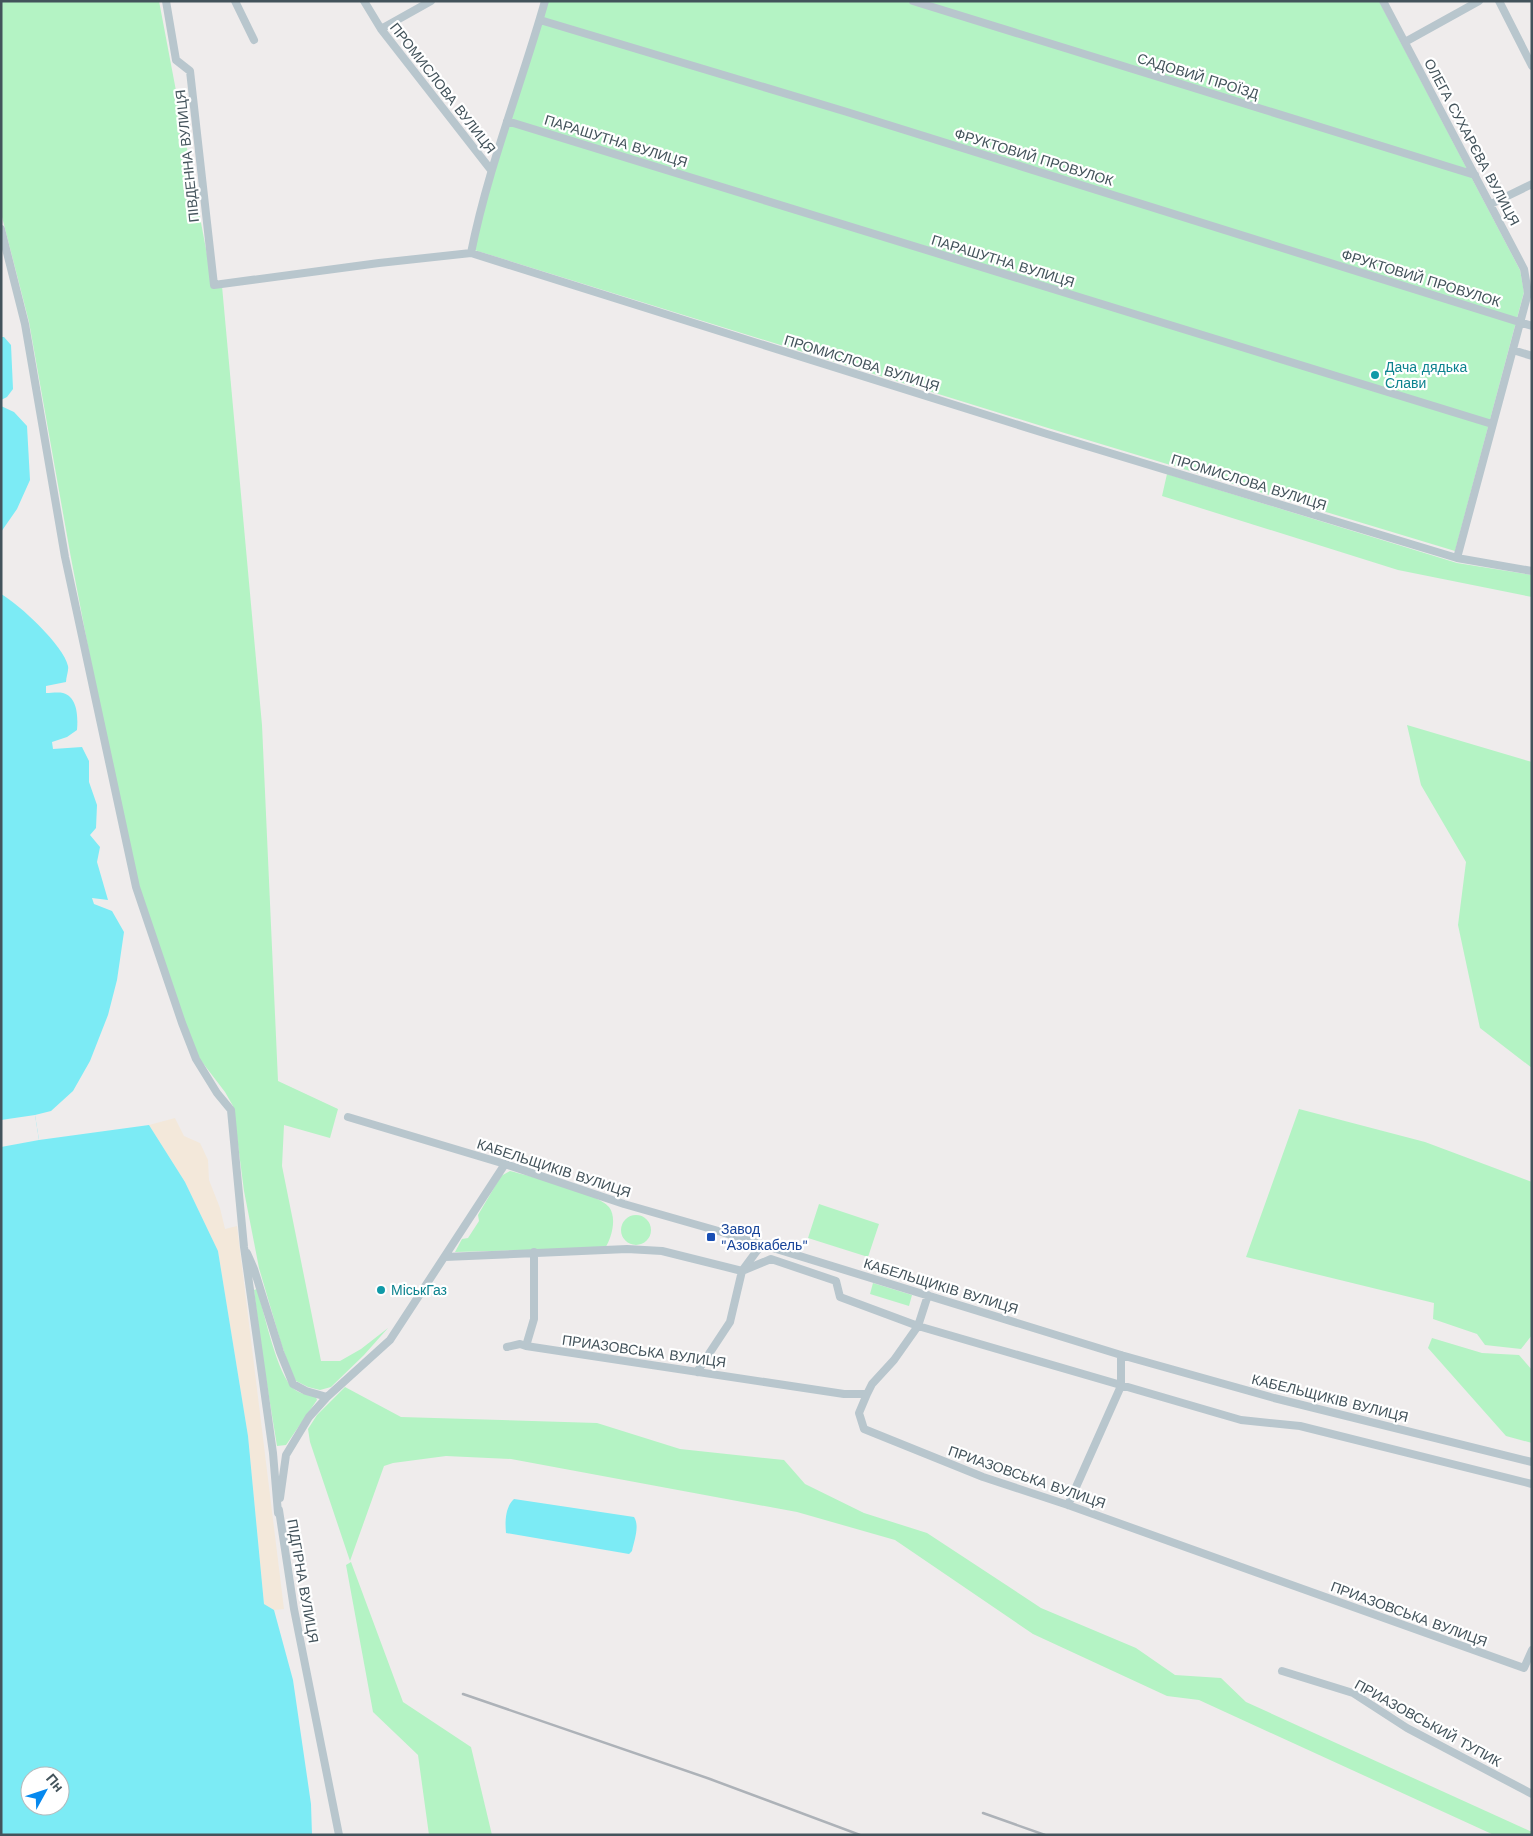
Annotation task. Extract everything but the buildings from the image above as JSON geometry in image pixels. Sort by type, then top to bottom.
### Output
[{"type":"street","name":"ПІВДЕННА ВУЛИЦЯ","points":[[166,1],[176,60],[190,71],[214,285],[471,253]]},
{"type":"street","points":[[235,1],[254,40]]},
{"type":"street","name":"ПРОМИСЛОВА ВУЛИЦЯ","points":[[364,1],[380,28],[491,170],[478,217],[471,253],[1056,437],[1458,558],[1532,571]]},
{"type":"street","points":[[380,28],[432,1]]},
{"type":"street","points":[[491,170],[545,1]]},
{"type":"street","name":"САДОВИЙ ПРОЇЗД","points":[[913,1],[1475,175]]},
{"type":"street","name":"ОЛЕГА СУХАРЄВА ВУЛИЦЯ","points":[[1383,1],[1524,268],[1528,293],[1458,558]]},
{"type":"street","points":[[1405,42],[1478,1]]},
{"type":"street","points":[[1499,1],[1532,66]]},
{"type":"street","name":"ФРУКТОВИЙ ПРОВУЛОК","points":[[540,20],[856,115],[1532,326]]},
{"type":"street","name":"ПАРАШУТНА ВУЛИЦЯ","points":[[507,121],[1492,424]]},
{"type":"street","points":[[1491,204],[1532,184]]},
{"type":"street","points":[[1,229],[25,324],[65,557],[136,887],[196,1059],[217,1093],[231,1110],[244,1247],[273,1453],[278,1513]]},
{"type":"street","points":[[1513,350],[1532,356]]},
{"type":"street","name":"КАБЕЛЬЩИКІВ ВУЛИЦЯ","points":[[348,1117],[504,1164],[624,1204],[762,1244],[1121,1355],[1274,1398],[1532,1462]]},
{"type":"street","name":"ПІДГІРНА ВУЛИЦЯ","points":[[339,1835],[294,1609],[278,1513],[286,1455],[309,1417],[327,1396],[390,1340],[504,1164]]},
{"type":"street","points":[[697,1372],[730,1322],[742,1271],[762,1244]]},
{"type":"street","points":[[244,1247],[254,1269],[280,1352],[293,1384],[306,1391],[327,1396]]},
{"type":"street","points":[[445,1256],[627,1249],[662,1251],[742,1271],[771,1259],[836,1281],[840,1297],[918,1326],[1241,1420],[1300,1426],[1532,1484]]},
{"type":"street","points":[[526,1346],[534,1319],[534,1252]]},
{"type":"street","points":[[867,1394],[872,1384],[894,1360],[918,1326],[928,1295]]},
{"type":"street","name":"ПРИАЗОВСЬКА ВУЛИЦЯ","points":[[506,1348],[520,1344],[844,1394],[867,1394],[859,1413],[864,1429],[983,1477],[1068,1505],[1524,1668],[1532,1650]]},
{"type":"street","points":[[1068,1505],[1121,1386],[1121,1355]]},
{"type":"street","name":"ПРИАЗОВСЬКИЙ ТУПИК","points":[[1282,1671],[1353,1693],[1406,1728],[1532,1794]]},
{"type":"green space","points":[[1,1],[159,1],[213,286],[222,286],[262,725],[278,1081],[338,1109],[330,1138],[284,1125],[282,1166],[321,1361],[340,1361],[361,1349],[388,1328],[331,1387],[320,1390],[296,1381],[291,1372],[259,1268],[244,1191],[233,1106],[225,1092],[199,1058],[184,1022],[138,887],[103,725],[29,322],[1,213]]},
{"type":"green space","points":[[545,1],[1379,1],[1520,270],[1524,292],[1455,551],[1048,428],[471,249]]},
{"type":"green space","points":[[1167,474],[1457,563],[1532,575],[1532,597],[1398,570],[1162,496]]},
{"type":"green space","points":[[1407,725],[1532,762],[1532,1068],[1480,1028],[1458,925],[1466,862],[1421,785]]},
{"type":"green space","points":[[1299,1109],[1425,1142],[1532,1182],[1532,1335],[1521,1349],[1485,1345],[1477,1334],[1433,1319],[1434,1303],[1246,1257]]},
{"type":"green space","points":[[510,1171],[592,1196],[609,1207],[613,1216],[613,1228],[605,1248],[455,1252],[462,1239],[468,1238],[479,1221],[478,1215],[501,1176]]},
{"type":"green space","points":[[819,1204],[879,1224],[868,1257],[808,1238]]},
{"type":"green space","points":[[636,1215],[647,1219],[651,1230],[647,1241],[636,1245],[625,1241],[621,1230],[625,1219]]},
{"type":"green space","points":[[873,1283],[912,1295],[909,1306],[870,1294]]},
{"type":"green space","points":[[257,1289],[282,1371],[296,1391],[316,1397],[317,1400],[286,1445],[277,1446],[262,1354],[254,1290]]},
{"type":"green space","points":[[1432,1338],[1482,1353],[1519,1355],[1532,1370],[1532,1443],[1506,1436],[1428,1348]]},
{"type":"green space","points":[[345,1387],[401,1417],[597,1423],[680,1449],[784,1460],[805,1484],[864,1513],[927,1533],[1041,1608],[1136,1648],[1175,1675],[1221,1678],[1246,1702],[1532,1832],[1532,1835],[1494,1835],[1199,1700],[1167,1696],[1033,1634],[895,1540],[797,1512],[511,1459],[446,1456],[393,1463],[384,1466],[350,1561],[310,1442],[308,1429],[317,1415]]},
{"type":"green space","points":[[351,1562],[403,1702],[471,1747],[492,1835],[429,1835],[418,1755],[373,1712],[346,1565]]},
{"type":"sand","points":[[175,1118],[184,1136],[200,1143],[208,1160],[209,1180],[220,1208],[225,1229],[237,1226],[284,1609],[274,1610],[264,1604],[248,1436],[218,1251],[185,1182],[149,1125]]},
{"type":"water","points":[[1,337],[4,337],[11,345],[13,389],[7,397],[1,400]]},
{"type":"water","points":[[1,406],[14,412],[27,426],[30,480],[17,509],[1,532]]},
{"type":"water","points":[[1,594],[40,626],[65,658],[68,666],[66,682],[46,686],[46,693],[63,693],[72,699],[77,714],[77,730],[67,737],[52,742],[53,749],[82,747],[89,761],[89,782],[97,805],[96,828],[90,835],[100,847],[97,862],[108,900],[92,898],[94,904],[112,911],[124,932],[117,980],[108,1015],[90,1061],[73,1091],[51,1111],[35,1115],[39,1140],[149,1125],[185,1182],[218,1251],[248,1436],[264,1604],[274,1610],[293,1680],[311,1804],[312,1835],[1,1835]]},
{"type":"water","points":[[514,1499],[634,1517],[637,1529],[632,1551],[629,1554],[506,1533],[507,1510]]},
{"type":"pier","points":[[35,1115],[39,1140],[1,1147],[1,1120]]},
{"type":"railway","points":[[463,1694],[710,1779],[860,1835]]},
{"type":"railway","points":[[983,1813],[1045,1835]]},
{"type":"place","name":"Дача дядька Слави","points":[[1375,375]]},
{"type":"place","name":"Завод \"Азовкабель\"","points":[[711,1237]]},
{"type":"place","name":"МіськГаз","points":[[381,1290]]}]
